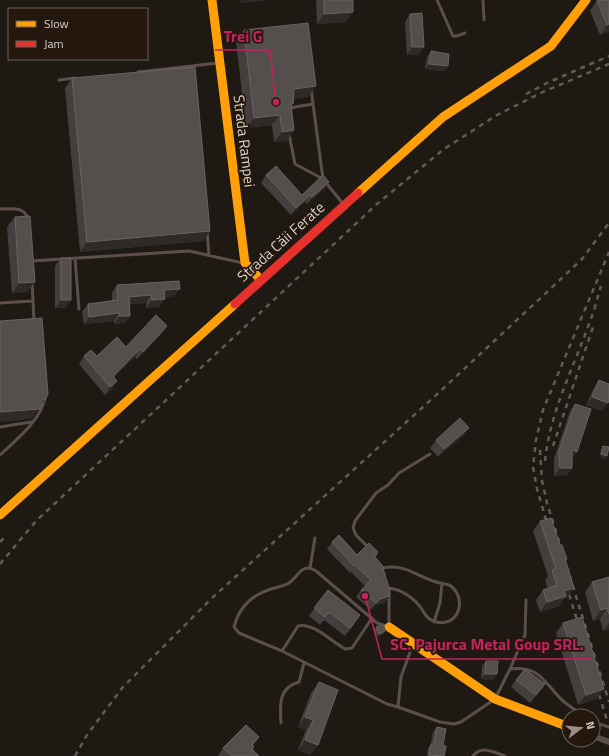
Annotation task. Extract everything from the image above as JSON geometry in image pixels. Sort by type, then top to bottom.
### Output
[{"type":"street","name":"Strada Rampei","points":[[212,0],[245,263]]},
{"type":"street","name":"Strada Căii Ferate","points":[[0,515],[443,117],[552,46],[586,0]]},
{"type":"street","points":[[245,263],[261,280]]},
{"type":"street","points":[[389,627],[495,699],[561,724]]},
{"type":"lane","points":[[437,0],[453,36],[457,36],[465,32]]},
{"type":"lane","points":[[483,0],[484,20]]},
{"type":"lane","points":[[130,73],[220,62]]},
{"type":"lane","points":[[59,80],[83,77]]},
{"type":"lane","points":[[310,81],[323,178]]},
{"type":"lane","points":[[289,113],[289,108],[313,104]]},
{"type":"lane","points":[[289,131],[291,152],[295,164],[323,178],[344,205]]},
{"type":"lane","points":[[0,209],[20,209],[28,218],[29,225]]},
{"type":"lane","points":[[206,224],[209,254]]},
{"type":"lane","points":[[31,261],[189,251],[209,254],[245,263]]},
{"type":"lane","points":[[31,253],[32,267]]},
{"type":"lane","points":[[75,258],[79,309]]},
{"type":"lane","points":[[32,274],[34,325]]},
{"type":"lane","points":[[0,303],[33,302]]},
{"type":"lane","points":[[0,455],[26,430],[31,422],[35,420],[41,410],[45,393]]},
{"type":"lane","points":[[0,427],[31,422]]},
{"type":"lane","points":[[373,553],[356,535],[354,528],[355,521],[376,493],[388,485],[399,473],[430,454]]},
{"type":"lane","points":[[310,568],[315,538]]},
{"type":"lane","points":[[378,562],[384,575]]},
{"type":"lane","points":[[310,568],[377,622],[389,627],[388,588],[386,582]]},
{"type":"lane","points":[[310,568],[301,570],[290,582],[252,598],[244,606],[237,617],[234,627],[239,633],[282,652],[387,704],[440,722],[454,724],[468,719],[484,705],[495,699],[525,635],[527,618],[526,600]]},
{"type":"lane","points":[[382,568],[403,568],[437,583],[451,586],[458,593],[460,607],[453,619],[444,622],[434,622],[426,617],[421,608],[408,596],[401,591],[388,588]]},
{"type":"lane","points":[[434,622],[440,603],[442,583]]},
{"type":"lane","points":[[282,652],[298,626],[303,625],[311,627],[345,649],[352,648],[372,618]]},
{"type":"lane","points":[[398,707],[401,677],[413,644]]},
{"type":"lane","points":[[281,723],[281,696],[288,686],[299,682],[304,663]]},
{"type":"lane","points":[[510,669],[527,670],[539,674],[559,697],[573,708]]},
{"type":"lane","points":[[472,756],[478,751],[491,750],[505,756]]},
{"type":"building","points":[[324,0],[353,0],[353,12],[324,14]]},
{"type":"building","points":[[597,0],[609,0],[609,24],[607,25]]},
{"type":"building","points":[[422,13],[424,47],[412,47],[410,14]]},
{"type":"building","points":[[308,23],[316,86],[294,89],[293,104],[291,104],[294,130],[282,132],[280,115],[254,118],[244,30]]},
{"type":"building","points":[[431,51],[449,54],[448,66],[429,64]]},
{"type":"building","points":[[195,67],[210,231],[87,242],[72,78]]},
{"type":"building","points":[[276,166],[302,195],[323,175],[329,182],[312,197],[310,195],[296,208],[266,175]]},
{"type":"building","points":[[30,216],[35,282],[19,283],[15,217]]},
{"type":"building","points":[[61,258],[71,258],[71,300],[61,300]]},
{"type":"building","points":[[179,281],[180,289],[164,290],[165,299],[152,300],[151,295],[129,297],[130,316],[119,316],[119,313],[89,317],[88,304],[118,300],[117,285]]},
{"type":"building","points":[[156,315],[167,326],[143,352],[140,349],[113,376],[117,381],[110,387],[84,356],[91,350],[97,356],[117,337],[126,347]]},
{"type":"building","points":[[42,318],[48,394],[45,400],[42,400],[42,405],[39,409],[0,412],[0,321]]},
{"type":"building","points":[[599,380],[609,384],[608,403],[592,397]]},
{"type":"building","points":[[575,404],[591,409],[577,452],[572,450],[572,468],[560,468],[559,451]]},
{"type":"building","points":[[460,418],[469,428],[444,449],[436,440]]},
{"type":"building","points":[[603,446],[609,447],[607,456],[601,454]]},
{"type":"building","points":[[551,518],[560,545],[562,545],[567,559],[565,559],[574,588],[564,591],[566,596],[547,602],[543,590],[557,585],[552,570],[556,569],[540,521]]},
{"type":"building","points":[[339,535],[357,555],[369,543],[378,552],[375,557],[382,565],[390,591],[390,596],[380,599],[376,603],[361,590],[371,580],[355,565],[354,566],[332,542]]},
{"type":"building","points":[[609,577],[609,614],[607,608],[601,610],[592,582]]},
{"type":"building","points":[[328,590],[360,615],[350,628],[329,612],[325,617],[314,608]]},
{"type":"building","points":[[582,617],[604,689],[586,695],[563,623]]},
{"type":"building","points":[[382,625],[385,631],[379,634],[376,627]]},
{"type":"building","points":[[486,661],[498,661],[497,674],[485,674]]},
{"type":"building","points":[[525,669],[545,684],[536,695],[516,680]]},
{"type":"building","points":[[319,682],[338,690],[318,745],[305,740],[313,720],[305,717]]},
{"type":"building","points":[[246,725],[259,737],[252,745],[254,747],[252,749],[259,756],[232,756],[223,748]]},
{"type":"building","points":[[437,727],[446,729],[443,745],[446,746],[444,756],[429,755],[431,744],[434,744]]},
{"type":"railway","points":[[526,94],[547,83],[609,56]]},
{"type":"railway","points":[[0,564],[36,521],[377,204],[444,149],[497,115],[543,92],[609,64]]},
{"type":"railway","points":[[75,756],[87,735],[123,687],[212,598],[434,397],[582,259],[609,223]]},
{"type":"railway","points":[[549,530],[537,489],[533,467],[536,440],[543,410],[609,252]]},
{"type":"railway","points":[[545,461],[557,408],[591,319],[601,286]]},
{"type":"railway","points":[[553,446],[594,324]]},
{"type":"railway","points":[[540,450],[542,481],[547,503],[609,702]]},
{"type":"railway","points":[[0,542],[6,536]]},
{"type":"railway","points":[[566,585],[580,629]]},
{"type":"railway","points":[[596,685],[607,720]]},
{"type":"traffic: slow","points":[[212,0],[245,263],[261,280]]},
{"type":"traffic: slow","points":[[358,193],[443,117],[551,46],[586,0]]},
{"type":"traffic: slow","points":[[0,515],[235,304]]},
{"type":"traffic: slow","points":[[389,627],[495,699],[561,724]]},
{"type":"traffic: jam","points":[[235,304],[358,193]]},
{"type":"place","name":"Trei G","points":[[276,102]]},
{"type":"place","name":"SC. Pajurca Metal Goup SRL.","points":[[365,596]]}]
